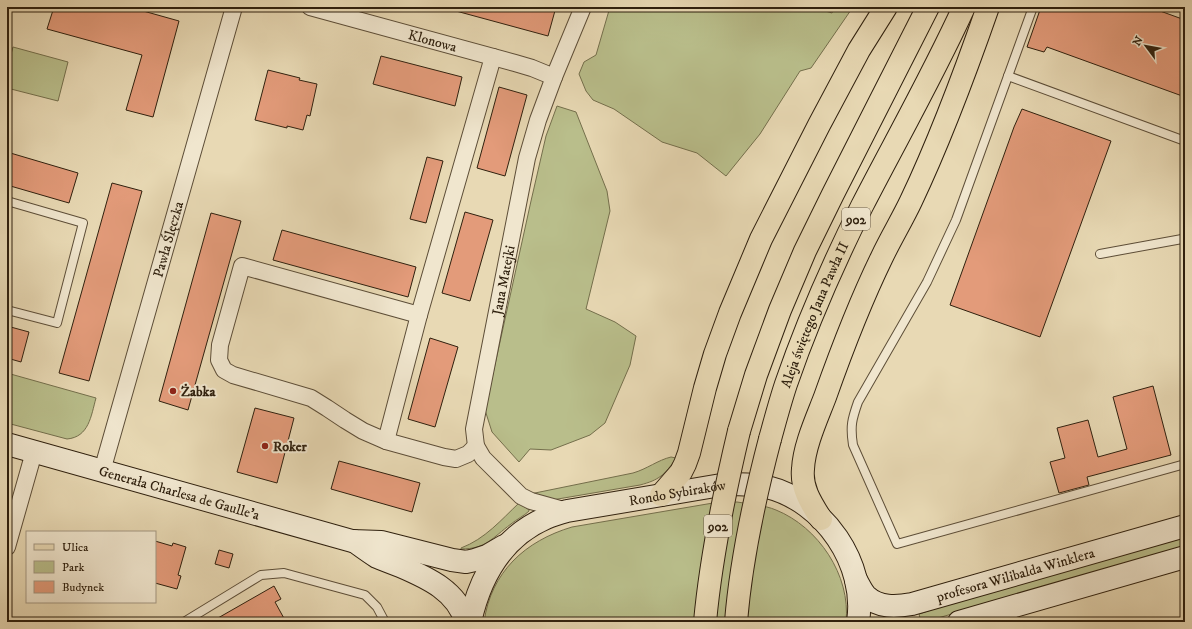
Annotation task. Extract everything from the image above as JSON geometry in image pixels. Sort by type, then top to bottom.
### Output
[{"type":"main road","points":[[661,495],[681,472],[685,464],[716,354],[730,313],[761,239],[852,64],[886,7]]},
{"type":"main road","name":"902","points":[[705,622],[718,527],[739,431],[756,375],[780,310],[805,251],[928,7]]},
{"type":"main road","name":"Aleja świętego Jana Pawła II","points":[[736,622],[749,531],[770,440],[786,385],[810,320],[862,207],[964,7]]},
{"type":"main road","points":[[821,519],[811,504],[803,481],[802,470],[812,430],[847,336],[882,257],[911,201],[939,138],[988,7]]},
{"type":"main road","name":"Generała Charlesa de Gaulle'a","points":[[7,444],[352,541],[381,542],[452,560],[466,562],[487,556],[507,545]]},
{"type":"main road","name":"Rondo Sybiraków","points":[[470,622],[482,583],[493,563],[507,545],[531,526],[546,518],[567,511],[727,484],[746,484],[767,487],[785,493],[801,502],[821,519],[837,537],[856,578],[859,602],[858,622]]},
{"type":"main road","name":"profesora Wilibalda Winklera","points":[[856,578],[866,596],[877,603],[889,606],[900,606],[919,602],[1185,526]]},
{"type":"main road","name":"Generała Charlesa de Gaulle'a","points":[[352,541],[377,557],[406,569],[442,588],[456,601],[464,615],[466,622]]},
{"type":"main road","points":[[959,622],[1185,557]]},
{"type":"street","name":"Pawła Ślęczka","points":[[102,471],[234,7]]},
{"type":"street","name":"Klonowa","points":[[310,7],[334,10],[532,68],[554,77]]},
{"type":"street","name":"Jana Matejki","points":[[567,511],[531,501],[521,496],[482,458],[476,446],[474,429],[528,158],[538,120],[583,7]]},
{"type":"street","points":[[386,441],[419,315],[492,57]]},
{"type":"street","points":[[419,315],[242,266],[220,345],[219,360],[224,370],[233,375],[311,398],[363,431],[386,441],[444,457],[456,458],[468,454],[476,446]]},
{"type":"street","points":[[8,538],[34,452]]},
{"type":"lane","points":[[1032,7],[956,220],[927,282],[858,402],[850,431],[852,445],[896,544],[1185,464]]},
{"type":"lane","points":[[1008,76],[1185,141]]},
{"type":"lane","points":[[7,201],[83,223],[57,323],[7,310]]},
{"type":"lane","points":[[1100,254],[1182,239],[1185,237]]},
{"type":"lane","points":[[184,622],[261,575],[284,573],[365,595],[377,607],[385,622]]},
{"type":"green space","points":[[610,7],[812,7],[832,13],[834,7],[853,7],[811,68],[800,71],[760,134],[726,176],[697,153],[662,142],[614,109],[593,100],[586,91],[579,74],[584,62],[596,55]]},
{"type":"green space","points":[[13,47],[68,62],[58,101],[7,88],[7,69]]},
{"type":"green space","points":[[557,106],[576,112],[607,191],[610,211],[586,309],[615,322],[636,336],[630,365],[605,423],[590,435],[551,450],[530,449],[519,462],[492,432],[485,410],[546,136]]},
{"type":"green space","points":[[7,373],[96,398],[85,430],[74,437],[67,439],[7,423]]},
{"type":"green space","points":[[671,457],[676,458],[665,473],[657,479],[640,485],[552,500],[530,494],[633,473]]},
{"type":"green space","points":[[737,502],[776,510],[805,528],[818,541],[829,555],[837,570],[843,587],[846,604],[846,622],[484,622],[488,604],[494,588],[513,561],[525,550],[555,533],[572,527],[713,503]]},
{"type":"green space","points":[[519,503],[529,511],[483,545],[461,549],[478,540]]},
{"type":"green space","points":[[1185,536],[1185,547],[921,622],[919,614],[949,604]]},
{"type":"building","points":[[54,7],[129,7],[179,21],[153,117],[126,110],[142,55],[47,29]]},
{"type":"building","points":[[457,7],[556,7],[548,36],[456,11]]},
{"type":"building","points":[[1041,7],[1149,7],[1185,20],[1185,97],[1047,47],[1044,52],[1027,47]]},
{"type":"building","points":[[381,56],[462,77],[455,106],[373,84]]},
{"type":"building","points":[[268,70],[317,84],[310,116],[307,115],[303,130],[287,126],[287,128],[255,120]]},
{"type":"building","points":[[499,87],[527,95],[505,176],[477,168]]},
{"type":"building","points":[[1022,109],[1111,141],[1040,337],[950,305],[1014,127]]},
{"type":"building","points":[[7,152],[78,173],[69,203],[7,185]]},
{"type":"building","points":[[427,157],[443,161],[426,223],[410,219]]},
{"type":"building","points":[[112,183],[142,191],[89,381],[59,373]]},
{"type":"building","points":[[465,212],[493,220],[470,301],[442,293]]},
{"type":"building","points":[[211,213],[241,221],[188,410],[159,401]]},
{"type":"building","points":[[282,230],[416,267],[408,297],[273,260]]},
{"type":"building","points":[[7,326],[29,332],[21,362],[7,358]]},
{"type":"building","points":[[430,338],[458,347],[435,427],[408,419]]},
{"type":"building","points":[[1153,386],[1171,455],[1087,477],[1089,485],[1059,493],[1050,462],[1065,458],[1057,428],[1088,420],[1098,457],[1127,449],[1113,397]]},
{"type":"building","points":[[255,408],[294,418],[277,483],[237,472]]},
{"type":"building","points":[[339,461],[420,483],[412,512],[331,489]]},
{"type":"building","points":[[156,541],[172,546],[173,543],[186,547],[178,575],[181,576],[177,589],[156,583]]},
{"type":"building","points":[[219,550],[233,554],[229,568],[215,564]]},
{"type":"building","points":[[274,586],[281,599],[275,602],[286,622],[211,622]]},
{"type":"place","name":"Żabka","points":[[173,391]]},
{"type":"place","name":"Roker","points":[[265,446]]}]
